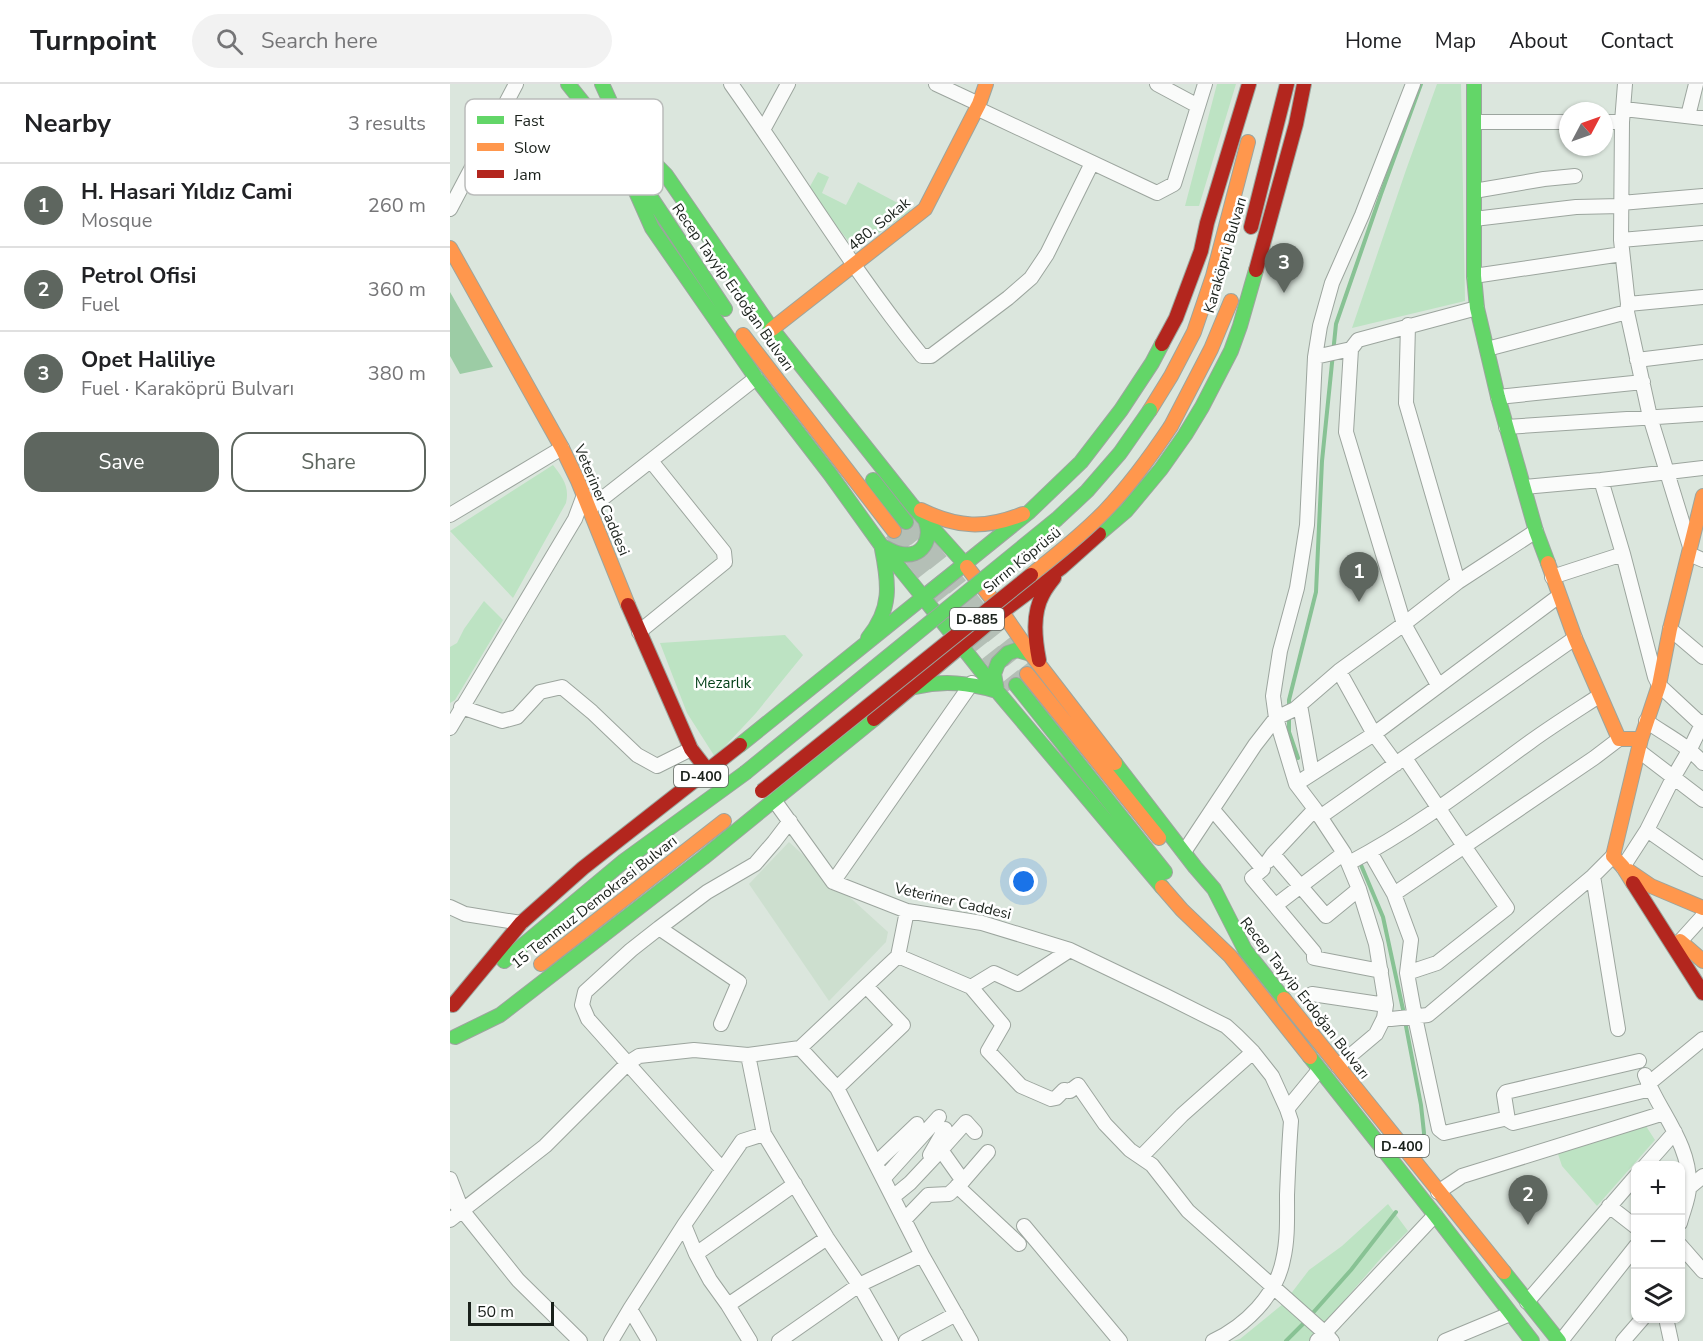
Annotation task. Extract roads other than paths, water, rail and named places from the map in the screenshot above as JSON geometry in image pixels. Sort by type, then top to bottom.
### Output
[{"type":"main road","points":[[568,84],[582,99]]},
{"type":"main road","name":"Recep Tayyip Erdoğan Bulvarı","points":[[577,84],[589,99]]},
{"type":"main road","name":"Recep Tayyip Erdoğan Bulvarı","points":[[594,84],[601,99]]},
{"type":"main road","points":[[602,84],[607,99]]},
{"type":"main road","name":"480. Sokak","points":[[772,329],[925,209],[978,106],[986,84]]},
{"type":"main road","points":[[663,173],[772,329],[911,504],[964,563],[1029,512],[1081,462],[1121,410],[1152,363],[1176,318],[1201,251],[1207,223],[1249,84]]},
{"type":"main road","name":"Karaköprü Bulvarı","points":[[1248,240],[1287,84]]},
{"type":"main road","points":[[453,1039],[500,1015],[634,912],[912,688],[1002,612],[1061,568],[1126,511],[1161,469],[1185,435],[1231,351],[1269,224],[1296,124],[1304,84]]},
{"type":"main road","points":[[1474,84],[1474,276],[1478,308],[1498,397],[1536,531],[1575,638],[1618,739],[1640,745]]},
{"type":"main road","name":"Karaköprü Bulvarı","points":[[1150,410],[1194,332],[1213,276],[1251,129]]},
{"type":"main road","points":[[640,195],[652,228],[756,378],[881,545],[997,691]]},
{"type":"main road","name":"Recep Tayyip Erdoğan Bulvarı","points":[[655,195],[751,348],[894,531]]},
{"type":"main road","name":"Recep Tayyip Erdoğan Bulvarı","points":[[660,195],[841,438]]},
{"type":"main road","name":"Veteriner Caddesi","points":[[450,248],[562,448],[691,749],[708,771]]},
{"type":"main road","name":"Karaköprü Bulvarı","points":[[1171,426],[1204,366],[1224,323],[1237,285]]},
{"type":"main road","name":"Sırrın Köprüsü","points":[[745,773],[1057,519],[1087,491],[1120,453],[1150,410]]},
{"type":"main road","name":"Sırrın Köprüsü","points":[[757,795],[1071,543],[1105,511],[1142,468],[1171,426]]},
{"type":"main road","points":[[862,465],[906,522]]},
{"type":"main road","points":[[1703,496],[1700,519],[1670,629],[1659,685],[1646,720],[1613,856],[1677,944],[1703,993]]},
{"type":"main road","points":[[911,504],[949,523],[970,526],[990,525],[1029,512]]},
{"type":"main road","points":[[881,545],[898,554],[908,555],[921,550],[927,542],[929,533],[926,522]]},
{"type":"main road","points":[[861,648],[882,619],[889,591],[881,545]]},
{"type":"main road","name":"D-400","points":[[452,1006],[521,923],[583,868],[708,771],[964,563],[1040,666],[1214,889],[1245,950]]},
{"type":"main road","points":[[1040,666],[1034,634],[1036,616],[1043,593],[1061,568]]},
{"type":"main road","points":[[997,691],[994,674],[998,663],[1008,653],[1017,650],[1031,654]]},
{"type":"main road","name":"Recep Tayyip Erdoğan Bulvarı","points":[[1028,674],[1438,1192],[1560,1341]]},
{"type":"main road","points":[[912,688],[929,683],[951,681],[972,683],[997,691]]},
{"type":"main road","points":[[1016,685],[1230,956]]},
{"type":"main road","name":"D-400","points":[[997,691],[1182,910],[1230,956],[1532,1341]]},
{"type":"main road","name":"15 Temmuz Demokrasi Bulvarı","points":[[452,1006],[557,915],[624,861],[745,773]]},
{"type":"main road","name":"15 Temmuz Demokrasi Bulvarı","points":[[531,972],[734,813]]},
{"type":"main road","points":[[1623,867],[1651,886],[1703,908]]},
{"type":"main road","points":[[1677,944],[1703,961]]},
{"type":"main road","points":[[453,1039],[503,995]]},
{"type":"street","points":[[508,99],[516,84]]},
{"type":"street","points":[[730,84],[889,316],[922,356],[931,356],[1031,278],[1047,254],[1092,163]]},
{"type":"street","points":[[763,130],[788,84]]},
{"type":"street","points":[[936,84],[1157,194],[1174,184],[1205,84]]},
{"type":"street","points":[[1157,84],[1198,106]]},
{"type":"street","points":[[1312,773],[1289,712],[1273,696],[1280,651],[1297,588],[1307,525],[1315,357],[1320,326],[1332,283],[1362,215],[1413,84]]},
{"type":"street","points":[[1625,84],[1621,240],[1628,308],[1650,417],[1690,551],[1703,560]]},
{"type":"street","points":[[1688,116],[1696,84]]},
{"type":"street","points":[[1613,119],[1623,115],[1703,118]]},
{"type":"street","points":[[1474,122],[1559,122]]},
{"type":"street","points":[[1474,191],[1575,176]]},
{"type":"street","points":[[450,209],[465,181]]},
{"type":"street","points":[[1474,219],[1703,196]]},
{"type":"street","points":[[1621,240],[1703,233]]},
{"type":"street","points":[[1474,276],[1622,254]]},
{"type":"street","points":[[1487,349],[1628,308],[1703,297]]},
{"type":"street","points":[[1438,685],[1404,624],[1346,432],[1351,349],[1358,340],[1478,308]]},
{"type":"street","points":[[1408,326],[1406,403],[1458,582]]},
{"type":"street","points":[[1315,357],[1351,349]]},
{"type":"street","points":[[1637,360],[1703,352]]},
{"type":"street","points":[[590,509],[756,378]]},
{"type":"street","points":[[1498,397],[1643,382]]},
{"type":"street","points":[[1506,427],[1703,414]]},
{"type":"street","points":[[450,515],[562,448]]},
{"type":"street","points":[[639,632],[725,562],[724,552],[651,461]]},
{"type":"street","points":[[1524,487],[1703,468]]},
{"type":"street","points":[[1601,480],[1655,677],[1659,685],[1702,725],[1647,830],[1623,867]]},
{"type":"street","points":[[451,722],[575,519],[584,495]]},
{"type":"street","points":[[1184,852],[1255,745],[1289,712],[1338,671],[1458,582],[1536,531]]},
{"type":"street","points":[[1552,577],[1623,554]]},
{"type":"street","points":[[1296,784],[1374,734],[1559,596]]},
{"type":"street","points":[[1670,629],[1703,657]]},
{"type":"street","points":[[1381,971],[1314,958],[1314,952],[1252,878],[1273,854],[1318,813],[1400,761],[1575,638]]},
{"type":"street","points":[[1338,671],[1374,734],[1400,761],[1438,809],[1507,908],[1437,963],[1407,973]]},
{"type":"street","points":[[774,800],[833,882],[972,683]]},
{"type":"street","points":[[461,707],[502,721],[517,717],[540,692],[562,687],[637,755],[657,766],[691,749]]},
{"type":"street","points":[[1276,905],[1301,886],[1347,858],[1370,852],[1438,809],[1531,741],[1599,696]]},
{"type":"street","points":[[1289,712],[1296,784],[1347,858],[1376,944],[1389,1014],[1376,1034],[1338,1066]]},
{"type":"street","points":[[1646,720],[1669,738],[1690,749],[1703,763]]},
{"type":"street","points":[[1394,894],[1594,758],[1618,739]]},
{"type":"street","points":[[1640,745],[1673,778],[1703,800]]},
{"type":"street","points":[[1213,810],[1263,868]]},
{"type":"street","points":[[722,1169],[588,1019],[582,1005],[585,992],[631,950],[707,892],[755,864],[789,821]]},
{"type":"street","points":[[1647,830],[1702,869]]},
{"type":"street","points":[[1370,852],[1394,894],[1411,940],[1407,973],[1439,1129],[1444,1133],[1508,1118]]},
{"type":"street","points":[[1273,854],[1326,915],[1359,889]]},
{"type":"street","points":[[1312,993],[1389,1014],[1415,1017],[1428,1015],[1593,876],[1613,856]]},
{"type":"street","points":[[1593,876],[1618,1029]]},
{"type":"street","name":"Veteriner Caddesi","points":[[833,882],[907,911],[982,923],[1070,950],[1226,1026],[1253,1052],[1272,1076],[1291,1121],[1284,1260],[1266,1298],[1232,1331],[1213,1341]]},
{"type":"street","points":[[450,907],[465,914],[521,923]]},
{"type":"street","points":[[450,1220],[545,1146],[628,1063],[639,1056],[694,1050],[748,1055],[800,1048],[898,956],[907,911]]},
{"type":"street","points":[[1677,944],[1703,916]]},
{"type":"street","points":[[659,928],[739,982],[721,1024]]},
{"type":"street","points":[[971,987],[994,973],[1018,984],[1070,950]]},
{"type":"street","points":[[898,956],[971,987],[1003,1025],[988,1051],[1021,1086],[1051,1100],[1064,1090],[1070,1091],[1078,1085],[1105,1124],[1130,1150],[1152,1165],[1188,1211],[1295,1306],[1325,1338],[1435,1215]]},
{"type":"street","points":[[837,1088],[903,1025],[866,986]]},
{"type":"street","points":[[1639,1061],[1506,1092],[1503,1095],[1508,1120],[1513,1123],[1648,1083],[1703,1040]]},
{"type":"street","points":[[800,1048],[837,1088],[894,1196],[922,1255],[971,1341]]},
{"type":"street","points":[[1141,1157],[1182,1115],[1253,1052]]},
{"type":"street","points":[[748,1055],[764,1134],[827,1238],[859,1285],[891,1341]]},
{"type":"street","points":[[1287,1109],[1319,1070]]},
{"type":"street","points":[[1648,1083],[1684,1151],[1684,1161]]},
{"type":"street","points":[[1438,1192],[1462,1176],[1664,1113]]},
{"type":"street","points":[[894,1196],[910,1183],[966,1122],[975,1132]]},
{"type":"street","points":[[884,1178],[942,1123],[928,1158],[910,1183]]},
{"type":"street","points":[[876,1163],[917,1124]]},
{"type":"street","points":[[1649,1161],[1675,1132]]},
{"type":"street","points":[[611,1341],[684,1225],[742,1141],[764,1134]]},
{"type":"street","points":[[941,1150],[960,1184],[1019,1244]]},
{"type":"street","points":[[905,1219],[928,1195],[949,1194],[988,1152]]},
{"type":"street","points":[[1685,1191],[1703,1176]]},
{"type":"street","points":[[450,1179],[462,1210]]},
{"type":"street","points":[[1527,1302],[1631,1181]]},
{"type":"street","points":[[696,1254],[795,1184]]},
{"type":"street","points":[[450,1199],[462,1210],[519,1280],[580,1341]]},
{"type":"street","points":[[1609,1206],[1631,1224]]},
{"type":"street","points":[[684,1225],[710,1280],[750,1341]]},
{"type":"street","points":[[1024,1226],[1120,1341]]},
{"type":"street","points":[[728,1305],[827,1238]]},
{"type":"street","points":[[1560,1341],[1631,1251]]},
{"type":"street","points":[[1685,1251],[1703,1271]]},
{"type":"street","points":[[779,1341],[859,1285],[922,1255]]},
{"type":"street","points":[[630,1309],[649,1341]]},
{"type":"street","points":[[906,1341],[956,1314]]},
{"type":"street","points":[[1445,1341],[1510,1314]]},
{"type":"street","points":[[1623,1341],[1639,1323]]},
{"type":"street","points":[[1667,1323],[1671,1341]]},
{"type":"waterway","points":[[1289,709],[1289,700],[1316,592],[1322,461],[1336,324],[1421,84]]},
{"type":"waterway","points":[[1289,717],[1289,732],[1298,758]]},
{"type":"waterway","points":[[1361,865],[1383,917],[1404,1014]]},
{"type":"waterway","points":[[1405,1021],[1421,1105],[1424,1133],[1421,1156]]},
{"type":"waterway","points":[[1311,1315],[1351,1270],[1396,1212]]},
{"type":"waterway","points":[[1286,1341],[1306,1321]]},
{"type":"tunnel","points":[[906,522],[1027,674]]},
{"type":"tunnel","points":[[894,531],[1016,685]]},
{"type":"place","name":"Opet Haliliye","points":[[1284,293]]},
{"type":"place","name":"H. Hasari Yıldız Cami","points":[[1359,602]]},
{"type":"place","name":"Petrol Ofisi","points":[[1528,1225]]},
{"type":"park label","name":"Mezarlık","points":[[723,683]]}]
